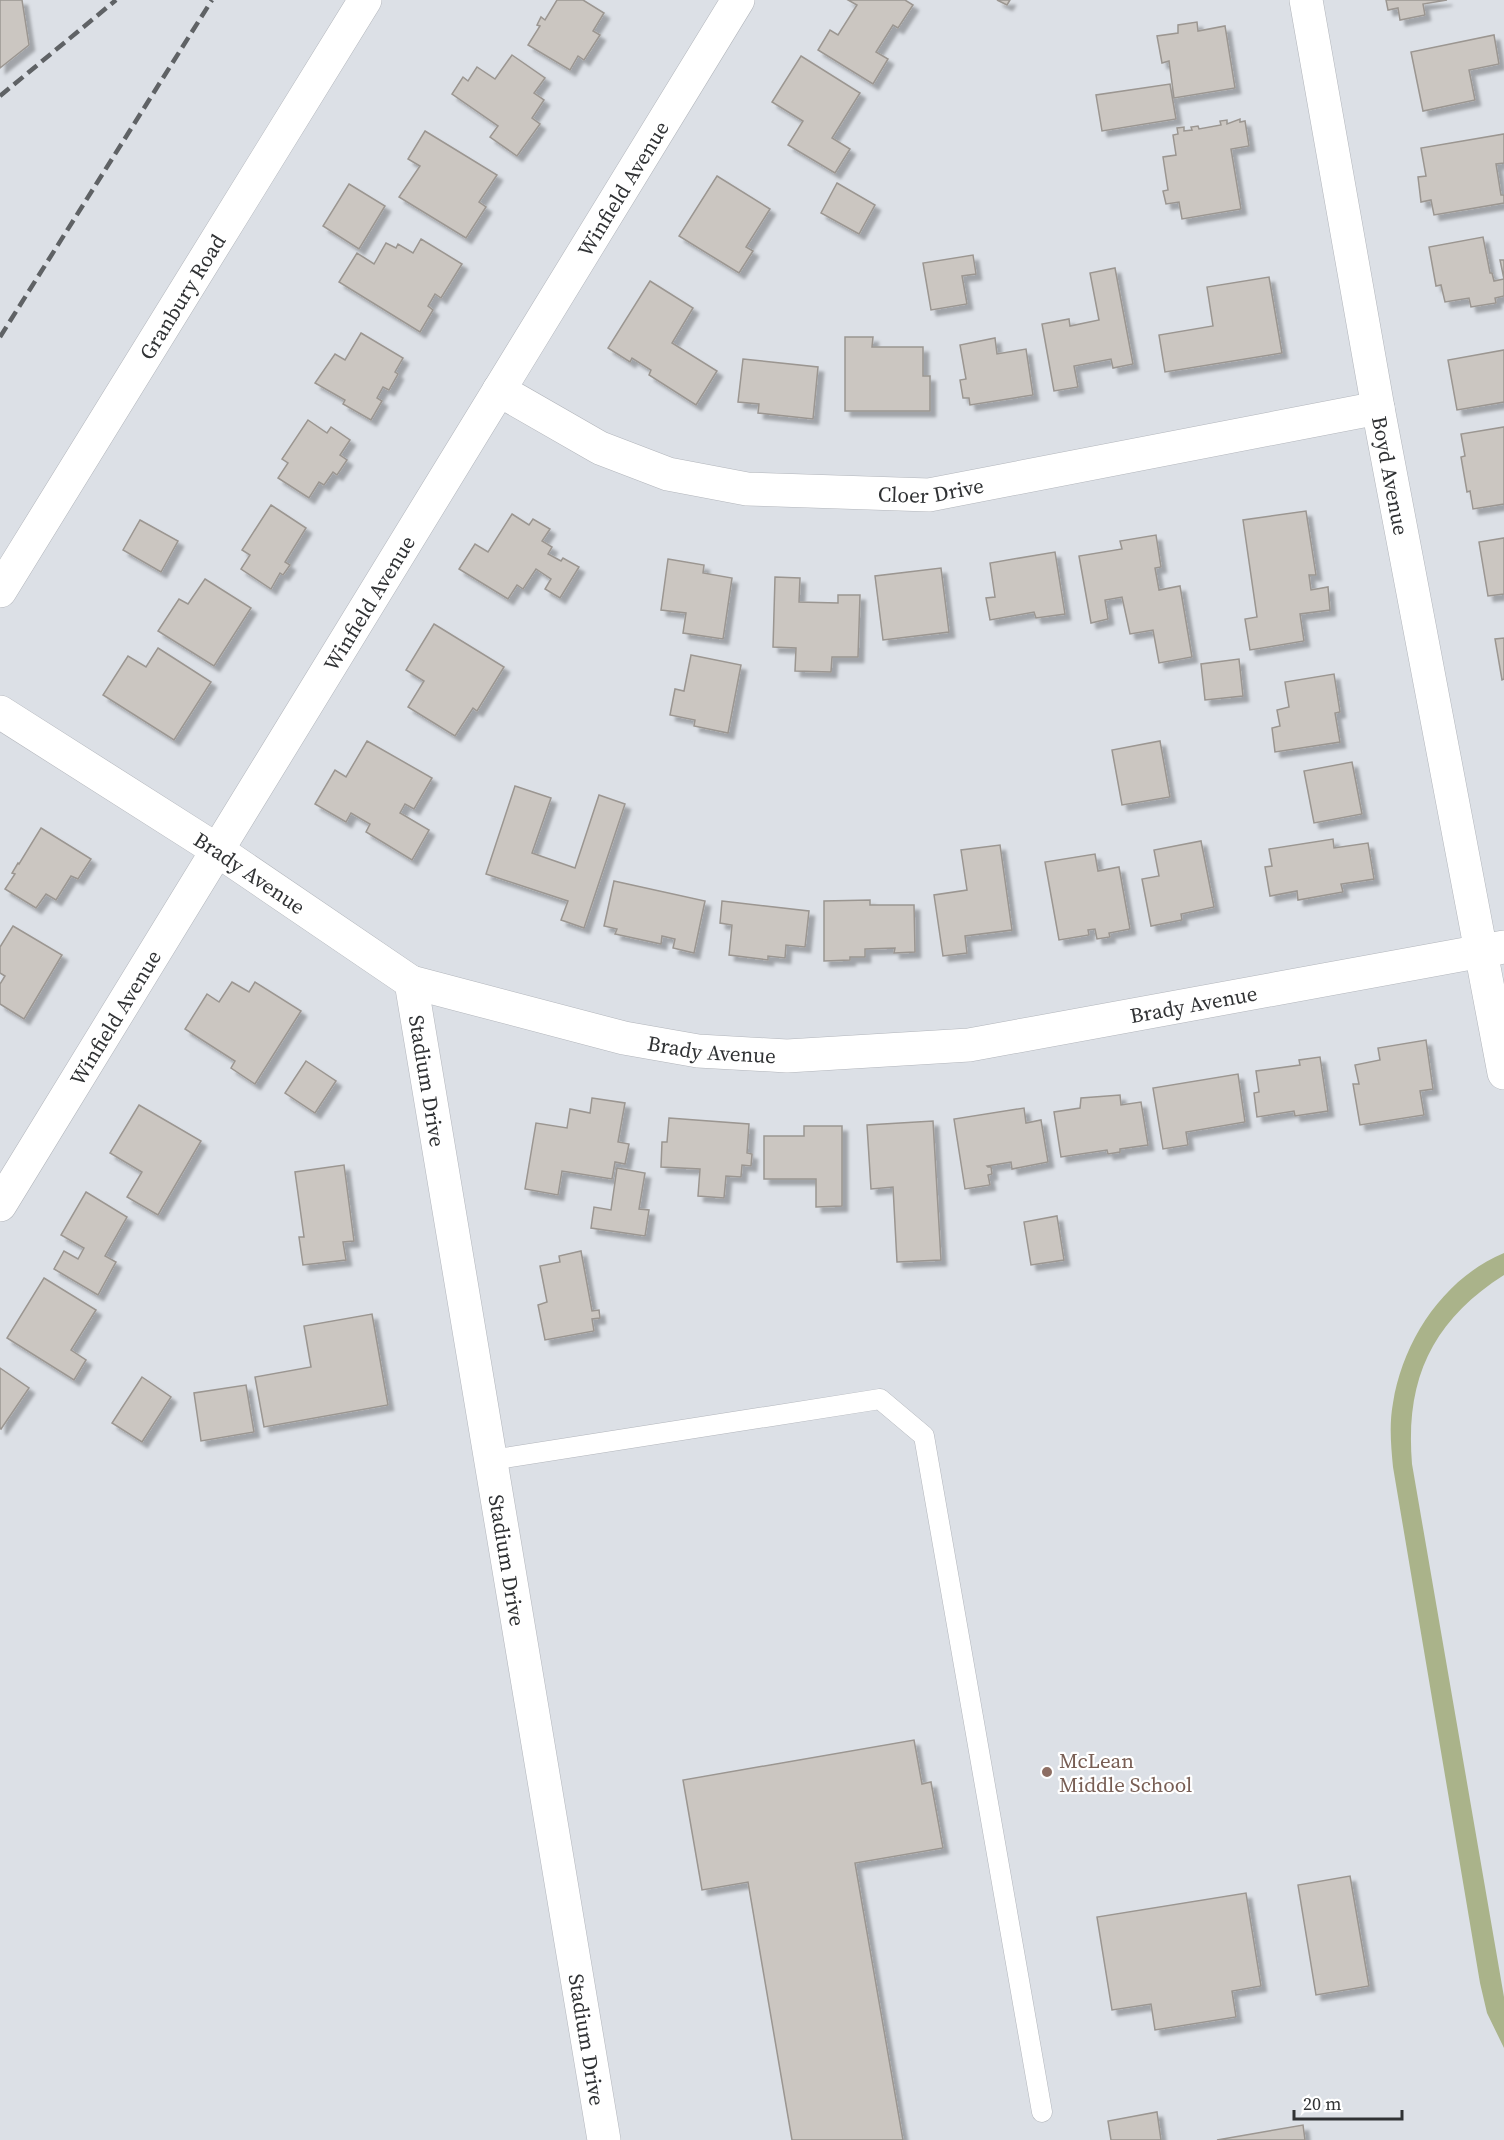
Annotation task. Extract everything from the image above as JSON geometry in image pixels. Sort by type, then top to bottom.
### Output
[{"type":"street","name":"Granbury Road","points":[[0,591],[365,0]]},
{"type":"street","name":"Winfield Avenue","points":[[0,1205],[738,0]]},
{"type":"street","name":"Boyd Avenue","points":[[1306,0],[1378,408],[1493,949],[1504,1073]]},
{"type":"street","name":"Cloer Drive","points":[[499,390],[600,448],[668,474],[747,489],[929,495],[1378,408]]},
{"type":"street","name":"Brady Avenue","points":[[0,712],[217,850],[411,982],[624,1038],[698,1051],[788,1056],[969,1045],[1493,949]]},
{"type":"street","name":"Stadium Drive","points":[[411,982],[604,2140]]},
{"type":"lane","points":[[491,1460],[880,1399],[924,1436],[1042,2112]]},
{"type":"green space","points":[[1504,1253],[1504,1275],[1458,1312],[1441,1333],[1428,1355],[1413,1405],[1411,1433],[1412,1464],[1504,1997],[1504,2048],[1487,2013],[1480,1983],[1393,1467],[1391,1427],[1398,1379],[1417,1334],[1445,1295],[1463,1278],[1482,1264]]},
{"type":"building","points":[[0,0],[22,0],[29,45],[0,68]]},
{"type":"building","points":[[557,0],[583,0],[604,13],[593,31],[600,35],[584,60],[578,56],[570,70],[528,45],[540,26],[537,25],[541,17],[545,20]]},
{"type":"building","points":[[848,0],[905,0],[913,5],[898,28],[893,25],[876,52],[888,59],[873,84],[818,50],[830,30],[838,35],[857,5]]},
{"type":"building","points":[[997,0],[1010,0],[1007,5]]},
{"type":"building","points":[[1386,0],[1447,0],[1423,4],[1425,15],[1400,20],[1398,8],[1388,10]]},
{"type":"building","points":[[1197,22],[1198,31],[1225,26],[1235,88],[1174,98],[1169,61],[1162,63],[1157,36],[1178,33],[1178,25]]},
{"type":"building","points":[[1494,35],[1499,64],[1469,70],[1475,100],[1423,111],[1411,52]]},
{"type":"building","points":[[512,55],[545,78],[534,93],[544,100],[532,118],[540,124],[517,156],[490,137],[498,126],[452,94],[463,77],[468,81],[477,67],[495,79]]},
{"type":"building","points":[[801,56],[860,93],[832,138],[850,149],[835,173],[788,145],[803,121],[772,102]]},
{"type":"building","points":[[1170,84],[1176,119],[1102,131],[1096,95]]},
{"type":"building","points":[[1240,119],[1240,122],[1245,121],[1249,146],[1231,149],[1241,209],[1182,219],[1179,202],[1166,204],[1163,191],[1168,190],[1163,157],[1176,155],[1173,135],[1178,134],[1177,128],[1184,127],[1184,131],[1198,126],[1199,129],[1221,125],[1220,121],[1227,120],[1227,124]]},
{"type":"building","points":[[425,131],[497,175],[479,202],[486,207],[466,238],[399,197],[420,166],[408,159]]},
{"type":"building","points":[[1504,134],[1504,163],[1496,164],[1504,203],[1434,215],[1431,200],[1421,202],[1418,177],[1426,176],[1421,148]]},
{"type":"building","points":[[717,176],[770,209],[746,247],[753,251],[739,273],[679,236]]},
{"type":"building","points":[[837,183],[875,205],[859,234],[821,213]]},
{"type":"building","points":[[349,184],[385,206],[359,249],[323,226]]},
{"type":"building","points":[[1483,237],[1490,273],[1494,281],[1504,279],[1504,296],[1495,298],[1496,303],[1471,307],[1469,298],[1445,302],[1441,285],[1436,286],[1429,247]]},
{"type":"building","points":[[421,239],[462,264],[441,298],[435,294],[428,306],[433,310],[420,332],[339,282],[357,253],[374,264],[386,243],[396,248],[398,244],[413,253]]},
{"type":"building","points":[[973,255],[976,274],[962,276],[967,304],[931,310],[923,263]]},
{"type":"building","points":[[1500,260],[1504,260],[1504,279]]},
{"type":"building","points":[[1115,268],[1133,364],[1113,368],[1111,359],[1074,366],[1078,387],[1054,391],[1042,324],[1069,319],[1070,326],[1099,320],[1090,273]]},
{"type":"building","points":[[1269,277],[1282,353],[1165,372],[1159,335],[1213,326],[1207,287]]},
{"type":"building","points":[[650,281],[693,308],[672,343],[717,371],[696,405],[649,375],[651,370],[632,358],[630,362],[608,348]]},
{"type":"building","points":[[361,333],[403,358],[395,372],[398,374],[389,390],[383,387],[377,398],[382,401],[371,420],[343,404],[345,400],[315,383],[335,354],[345,360]]},
{"type":"building","points":[[845,337],[873,337],[872,347],[923,347],[923,376],[930,376],[930,411],[845,411]]},
{"type":"building","points":[[995,338],[997,354],[1026,349],[1033,395],[970,405],[969,398],[963,398],[960,380],[966,379],[960,345]]},
{"type":"building","points":[[1504,350],[1504,402],[1457,410],[1448,360]]},
{"type":"building","points":[[743,359],[818,367],[813,419],[758,413],[759,404],[738,402]]},
{"type":"building","points":[[308,420],[327,433],[331,427],[350,440],[340,455],[347,460],[337,475],[333,472],[324,485],[319,482],[309,498],[278,478],[288,463],[282,459]]},
{"type":"building","points":[[1504,427],[1504,504],[1473,509],[1470,491],[1467,492],[1461,457],[1465,456],[1461,434]]},
{"type":"building","points":[[271,505],[306,528],[285,562],[290,565],[283,575],[280,573],[271,589],[241,569],[250,555],[242,550]]},
{"type":"building","points":[[1306,511],[1316,575],[1309,575],[1311,590],[1328,587],[1330,610],[1300,614],[1304,641],[1250,650],[1245,619],[1257,617],[1243,520]]},
{"type":"building","points":[[512,514],[529,525],[533,519],[550,529],[542,541],[552,547],[548,554],[561,561],[563,558],[579,567],[560,598],[545,589],[551,579],[536,569],[523,589],[517,585],[508,599],[459,569],[475,544],[488,552]]},
{"type":"building","points":[[140,520],[178,541],[161,572],[123,550]]},
{"type":"building","points":[[1156,535],[1161,567],[1155,568],[1159,590],[1180,586],[1192,657],[1159,663],[1153,630],[1130,634],[1122,597],[1105,600],[1108,619],[1091,623],[1079,556],[1122,549],[1120,541]]},
{"type":"building","points":[[1504,538],[1504,594],[1488,596],[1479,542]]},
{"type":"building","points":[[1055,552],[1065,614],[1036,618],[1034,612],[990,620],[986,598],[995,597],[990,563]]},
{"type":"building","points":[[668,559],[704,565],[703,573],[732,578],[723,639],[683,633],[686,613],[661,610]]},
{"type":"building","points":[[941,568],[949,632],[883,640],[875,576]]},
{"type":"building","points":[[775,577],[800,578],[799,602],[838,603],[838,595],[860,595],[858,657],[832,657],[831,672],[795,671],[796,648],[773,647]]},
{"type":"building","points":[[205,579],[251,608],[214,666],[158,631],[179,599],[188,604]]},
{"type":"building","points":[[434,624],[504,667],[477,711],[473,708],[455,736],[408,707],[424,681],[406,670]]},
{"type":"building","points":[[1504,638],[1504,679],[1502,680],[1495,639]]},
{"type":"building","points":[[158,648],[211,682],[174,740],[103,695],[128,656],[146,667]]},
{"type":"building","points":[[691,655],[741,665],[728,733],[694,726],[695,720],[670,715],[675,689],[684,691]]},
{"type":"building","points":[[1239,659],[1243,696],[1205,700],[1201,664]]},
{"type":"building","points":[[1334,674],[1340,712],[1335,713],[1340,742],[1275,752],[1272,728],[1280,726],[1277,710],[1289,707],[1285,682]]},
{"type":"building","points":[[367,741],[432,778],[414,809],[405,804],[400,813],[429,830],[412,860],[366,832],[370,824],[351,813],[346,822],[315,804],[335,770],[346,777]]},
{"type":"building","points":[[1160,741],[1170,797],[1122,805],[1112,750]]},
{"type":"building","points":[[1352,762],[1362,814],[1314,823],[1304,771]]},
{"type":"building","points":[[515,786],[551,798],[532,853],[575,868],[599,795],[625,804],[584,928],[561,920],[568,901],[486,874]]},
{"type":"building","points":[[41,828],[91,859],[78,879],[71,876],[56,900],[46,894],[36,908],[5,889],[15,874],[12,873]]},
{"type":"building","points":[[1333,839],[1334,848],[1368,843],[1374,879],[1341,884],[1343,892],[1298,900],[1297,891],[1270,896],[1265,867],[1272,866],[1269,849]]},
{"type":"building","points":[[1201,841],[1214,907],[1181,914],[1182,920],[1151,926],[1142,879],[1159,876],[1154,850]]},
{"type":"building","points":[[1000,845],[1012,930],[965,936],[967,953],[943,956],[934,895],[967,890],[961,850]]},
{"type":"building","points":[[1095,854],[1098,871],[1119,867],[1130,929],[1109,933],[1110,937],[1097,939],[1095,929],[1088,930],[1089,935],[1059,940],[1045,862]]},
{"type":"building","points":[[614,881],[705,901],[694,953],[673,948],[675,939],[662,936],[661,944],[615,934],[617,929],[604,926]]},
{"type":"building","points":[[870,900],[870,905],[914,905],[915,952],[894,953],[895,948],[865,949],[865,957],[824,961],[824,901]]},
{"type":"building","points":[[722,901],[809,911],[805,947],[786,945],[785,958],[768,956],[768,960],[729,955],[732,925],[720,923]]},
{"type":"building","points":[[13,926],[62,955],[24,1019],[0,1004],[0,984],[5,976],[0,973],[0,947]]},
{"type":"building","points":[[232,982],[249,992],[255,982],[301,1011],[255,1084],[231,1068],[235,1061],[185,1029],[207,994],[219,1002]]},
{"type":"building","points":[[1426,1040],[1433,1089],[1420,1091],[1424,1115],[1360,1125],[1353,1084],[1359,1084],[1355,1065],[1380,1060],[1378,1048]]},
{"type":"building","points":[[1320,1057],[1328,1111],[1295,1116],[1294,1111],[1257,1117],[1254,1093],[1259,1092],[1256,1071],[1300,1065],[1299,1060]]},
{"type":"building","points":[[306,1061],[336,1081],[315,1113],[285,1093]]},
{"type":"building","points":[[1238,1074],[1245,1122],[1186,1132],[1188,1145],[1163,1149],[1153,1088]]},
{"type":"building","points":[[1120,1095],[1121,1105],[1141,1102],[1148,1145],[1120,1149],[1120,1152],[1108,1154],[1107,1150],[1061,1157],[1054,1112],[1080,1108],[1081,1098]]},
{"type":"building","points":[[592,1098],[625,1103],[618,1142],[629,1144],[625,1164],[615,1162],[612,1179],[562,1171],[558,1195],[525,1189],[536,1123],[567,1128],[570,1109],[590,1113]]},
{"type":"building","points":[[139,1105],[201,1141],[158,1215],[127,1197],[142,1172],[110,1153]]},
{"type":"building","points":[[1024,1108],[1026,1123],[1041,1120],[1048,1162],[1012,1169],[1011,1162],[987,1166],[991,1167],[992,1174],[988,1175],[990,1185],[965,1189],[954,1119]]},
{"type":"building","points":[[669,1118],[749,1124],[747,1153],[752,1154],[751,1166],[742,1165],[741,1177],[726,1176],[724,1198],[698,1196],[700,1169],[661,1167],[662,1142],[667,1142]]},
{"type":"building","points":[[933,1121],[941,1260],[897,1262],[893,1187],[871,1189],[867,1125]]},
{"type":"building","points":[[804,1126],[842,1126],[842,1206],[816,1207],[816,1179],[764,1179],[764,1136],[804,1136]]},
{"type":"building","points":[[344,1165],[354,1241],[343,1242],[346,1260],[303,1265],[299,1237],[304,1237],[295,1172]]},
{"type":"building","points":[[617,1168],[645,1173],[639,1209],[649,1210],[645,1236],[591,1228],[594,1207],[611,1210]]},
{"type":"building","points":[[86,1192],[127,1217],[105,1256],[116,1262],[98,1295],[54,1269],[64,1251],[78,1259],[84,1248],[61,1235]]},
{"type":"building","points":[[1057,1216],[1064,1260],[1031,1265],[1024,1222]]},
{"type":"building","points":[[581,1251],[592,1311],[599,1310],[600,1318],[592,1319],[594,1331],[545,1340],[538,1305],[547,1302],[540,1266],[560,1262],[559,1256]]},
{"type":"building","points":[[44,1278],[96,1310],[71,1350],[86,1360],[74,1380],[7,1338]]},
{"type":"building","points":[[372,1314],[388,1405],[264,1427],[255,1377],[311,1367],[304,1326]]},
{"type":"building","points":[[0,1368],[29,1388],[1,1429],[0,1428]]},
{"type":"building","points":[[142,1377],[171,1397],[142,1442],[112,1423]]},
{"type":"building","points":[[246,1385],[254,1432],[201,1441],[194,1393]]},
{"type":"building","points":[[914,1740],[922,1784],[931,1782],[943,1848],[855,1863],[903,2140],[792,2140],[748,1882],[702,1890],[683,1780]]},
{"type":"building","points":[[1350,1876],[1369,1986],[1316,1995],[1298,1885]]},
{"type":"building","points":[[1246,1893],[1261,1986],[1232,1991],[1236,2017],[1155,2030],[1151,2004],[1112,2010],[1097,1917]]},
{"type":"building","points":[[1157,2112],[1161,2140],[1111,2140],[1108,2121]]},
{"type":"building","points":[[1303,2125],[1305,2140],[1217,2140]]},
{"type":"railway","points":[[0,96],[116,0]]},
{"type":"railway","points":[[0,337],[212,0]]},
{"type":"place","name":"McLean Middle School","points":[[1047,1772]]}]
